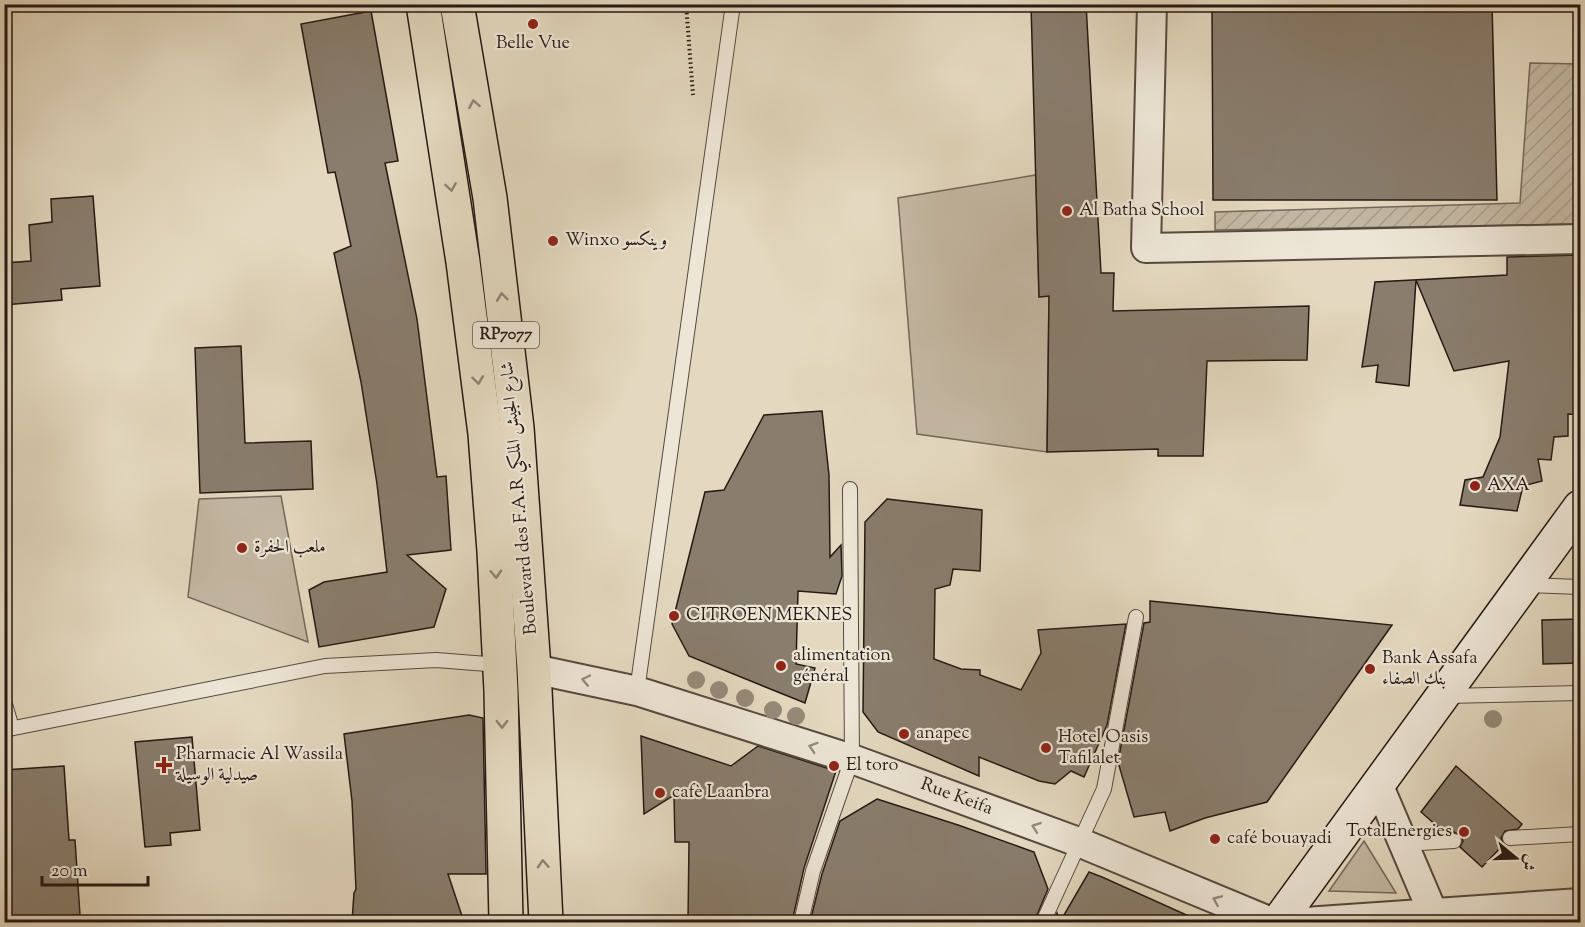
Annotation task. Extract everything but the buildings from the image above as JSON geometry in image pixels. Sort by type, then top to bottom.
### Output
[{"type":"main road","name":"Boulevard des F.A.R شارع الجيش الملكي","points":[[423,4],[463,262],[484,434],[494,551],[500,665],[506,922]]},
{"type":"main road","name":"Boulevard des F.A.R شارع الجيش الملكي","points":[[457,4],[490,198],[518,439],[534,669],[546,922]]},
{"type":"street","points":[[1152,4],[1146,248],[1581,239]]},
{"type":"street","points":[[1278,922],[1581,507]]},
{"type":"street","name":"Rue Keifa","points":[[534,669],[637,691],[852,759],[1081,843],[1271,922]]},
{"type":"street","points":[[1378,784],[1433,913]]},
{"type":"street","points":[[1305,922],[1581,903]]},
{"type":"lane","points":[[637,691],[733,4]]},
{"type":"lane","points":[[801,922],[813,872],[852,759],[850,489]]},
{"type":"lane","points":[[1524,585],[1581,587]]},
{"type":"lane","points":[[1043,922],[1104,789],[1136,617]]},
{"type":"lane","points":[[4,701],[8,729],[325,666],[436,660],[500,665]]},
{"type":"lane","points":[[1443,696],[1581,693]]},
{"type":"lane","points":[[1510,838],[1581,834]]},
{"type":"lane","points":[[1403,844],[1454,841]]},
{"type":"shaded area","points":[[1530,63],[1580,64],[1580,224],[1215,230],[1215,212],[1520,203]]},
{"type":"shaded area","points":[[1036,175],[1039,297],[1049,296],[1047,452],[917,434],[898,198]]},
{"type":"shaded area","name":"ملعب الحفرة","points":[[281,496],[308,642],[188,597],[199,499]]},
{"type":"shaded area","points":[[1364,841],[1396,893],[1329,891]]},
{"type":"place","name":"Belle Vue","points":[[533,24]]},
{"type":"place","name":"Al Batha School","points":[[1067,211]]},
{"type":"place","name":"Winxo وينكسو","points":[[553,241]]},
{"type":"place","name":"AXA","points":[[1475,486]]},
{"type":"place","name":"ملعب الحفرة","points":[[242,548]]},
{"type":"place","name":"CITROEN MEKNES","points":[[674,616]]},
{"type":"place","name":"alimentation général","points":[[781,666]]},
{"type":"place","name":"Bank Assafa بنك الصفاء","points":[[1370,669]]},
{"type":"place","name":"anapec","points":[[904,734]]},
{"type":"place","name":"Hotel Oasis Tafilalet","points":[[1046,748]]},
{"type":"place","name":"Pharmacie Al Wassila صيدلية الوسيلة","points":[[164,765]]},
{"type":"place","name":"El toro","points":[[834,766]]},
{"type":"place","name":"cafè Laanbra","points":[[660,793]]},
{"type":"place","name":"TotalEnergies","points":[[1464,832]]},
{"type":"place","name":"café bouayadi","points":[[1215,839]]}]
